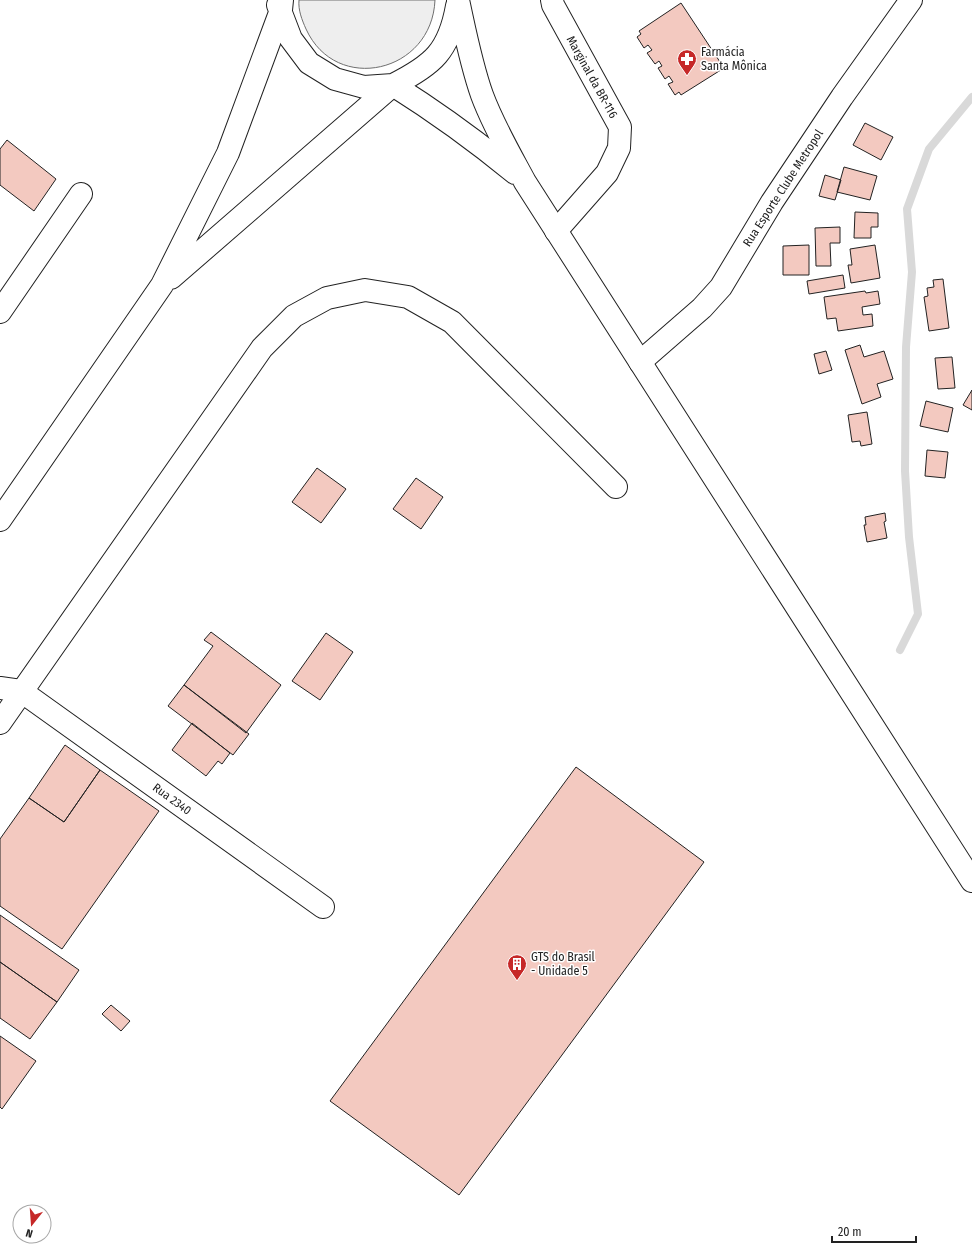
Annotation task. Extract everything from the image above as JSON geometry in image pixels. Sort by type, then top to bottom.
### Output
[{"type":"main road","points":[[458,0],[468,48],[482,95],[502,140],[525,182],[972,881]]},
{"type":"main road","points":[[162,285],[393,85],[419,72],[440,53],[453,28],[458,0]]},
{"type":"main road","name":"Marginal da BR-116","points":[[552,0],[553,5],[620,127],[618,148],[607,173],[556,231]]},
{"type":"main road","name":"Rua Esporte Clube Metropol","points":[[640,362],[702,308],[721,287],[772,202],[837,104],[911,0]]},
{"type":"main road","points":[[279,3],[291,39],[309,63],[334,79],[356,85],[364,87],[393,85],[440,114],[484,147],[525,182]]},
{"type":"main road","points":[[0,520],[162,285],[228,153],[279,3]]},
{"type":"main road","points":[[0,312],[81,194]]},
{"type":"main road","points":[[0,723],[262,348],[294,316],[327,298],[365,290],[408,297],[452,322],[616,487]]},
{"type":"main road","points":[[0,688],[21,691]]},
{"type":"main road","name":"Rua 2340","points":[[21,691],[323,907]]},
{"type":"shaded area","points":[[299,0],[435,0],[430,25],[418,45],[401,59],[381,67],[359,68],[338,63],[320,50],[306,29],[300,11]]},
{"type":"building","points":[[681,3],[724,68],[681,95],[679,92],[675,95],[668,84],[673,82],[669,76],[665,79],[658,68],[662,66],[659,61],[655,64],[647,53],[652,50],[648,45],[644,48],[637,37],[641,34],[639,31]]},
{"type":"building","points":[[865,123],[893,137],[881,160],[853,145]]},
{"type":"building","points":[[7,140],[56,179],[34,211],[0,185],[0,149]]},
{"type":"building","points":[[844,167],[877,176],[870,200],[837,192]]},
{"type":"building","points":[[825,175],[841,180],[835,200],[819,196]]},
{"type":"building","points":[[855,212],[878,213],[878,227],[871,227],[871,238],[854,238]]},
{"type":"building","points":[[840,227],[840,243],[830,243],[831,266],[816,266],[815,228]]},
{"type":"building","points":[[809,245],[809,275],[783,275],[783,246]]},
{"type":"building","points":[[875,245],[880,278],[851,283],[848,265],[852,265],[850,249]]},
{"type":"building","points":[[843,275],[845,288],[809,294],[807,281]]},
{"type":"building","points":[[943,279],[949,328],[929,331],[924,297],[928,296],[927,288],[934,287],[933,280]]},
{"type":"building","points":[[865,291],[866,293],[878,291],[880,304],[862,307],[863,315],[872,314],[873,326],[838,331],[836,318],[827,319],[824,297]]},
{"type":"building","points":[[860,345],[864,357],[884,351],[893,379],[877,384],[881,397],[862,404],[845,350]]},
{"type":"building","points":[[826,351],[832,370],[819,374],[814,354]]},
{"type":"building","points":[[952,357],[955,388],[938,389],[935,358]]},
{"type":"building","points":[[972,390],[972,410],[963,405]]},
{"type":"building","points":[[926,401],[953,408],[948,432],[920,426]]},
{"type":"building","points":[[867,412],[872,444],[861,446],[860,441],[852,442],[848,415]]},
{"type":"building","points":[[927,450],[948,452],[945,478],[925,476]]},
{"type":"building","points":[[317,468],[346,489],[321,523],[292,502]]},
{"type":"building","points":[[416,478],[443,497],[421,529],[393,509]]},
{"type":"building","points":[[885,513],[886,521],[884,522],[887,538],[867,542],[864,525],[866,525],[865,517]]},
{"type":"building","points":[[211,632],[281,685],[246,733],[184,685],[213,646],[204,640]]},
{"type":"building","points":[[326,633],[353,652],[320,700],[292,681]]},
{"type":"building","points":[[184,685],[249,734],[233,755],[168,706]]},
{"type":"building","points":[[192,723],[230,753],[222,764],[218,761],[206,776],[172,750]]},
{"type":"building","points":[[65,745],[100,770],[64,822],[29,798]]},
{"type":"building","name":"GTS do Brasil - Unidade 5","points":[[576,767],[704,862],[459,1195],[330,1101]]},
{"type":"building","points":[[100,770],[159,811],[62,949],[0,906],[0,839],[29,798],[64,822]]},
{"type":"building","points":[[0,915],[79,970],[57,1002],[0,962]]},
{"type":"building","points":[[0,962],[57,1002],[30,1039],[0,1018]]},
{"type":"building","points":[[111,1005],[130,1021],[121,1031],[102,1014]]},
{"type":"building","points":[[0,1036],[36,1061],[2,1109],[0,1107]]},
{"type":"waterway","points":[[900,650],[918,614],[909,537],[905,471],[906,347],[912,272],[907,209],[929,149],[972,97]]},
{"type":"place","name":"Farmácia Santa Mônica","points":[[687,76]]},
{"type":"place","name":"GTS do Brasil - Unidade 5","points":[[517,981]]}]
